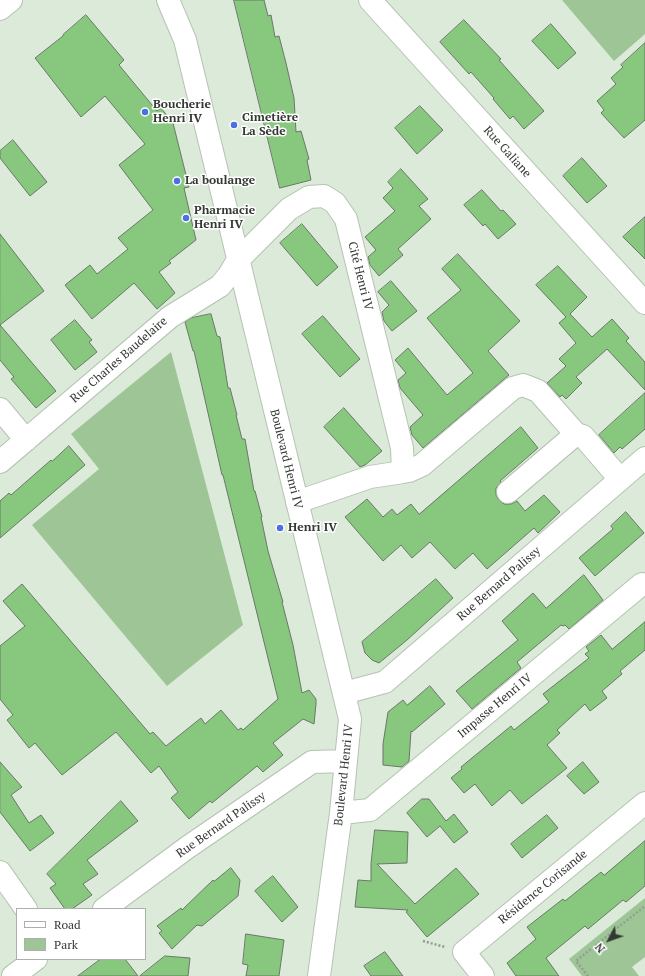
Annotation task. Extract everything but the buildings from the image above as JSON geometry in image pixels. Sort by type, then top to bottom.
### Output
[{"type":"street","points":[[0,9],[11,0]]},
{"type":"street","name":"Boulevard Henri IV","points":[[168,0],[185,40],[350,719],[324,971]]},
{"type":"street","name":"Boulevard Henri IV","points":[[185,0],[185,40]]},
{"type":"street","name":"Rue Galiane","points":[[370,0],[645,303]]},
{"type":"street","name":"Cité Henri IV","points":[[238,260],[289,209],[309,197],[324,196],[336,203],[346,219],[402,448],[404,472]]},
{"type":"street","name":"Rue Charles Baudelaire","points":[[0,462],[170,317],[220,286],[238,260]]},
{"type":"street","points":[[297,502],[370,477],[409,471],[422,465],[513,388],[523,385],[538,391],[576,434],[583,436],[620,479]]},
{"type":"street","points":[[0,409],[26,440]]},
{"type":"street","points":[[508,492],[576,434]]},
{"type":"street","name":"Rue Bernard Palissy","points":[[344,693],[385,682],[645,458]]},
{"type":"street","name":"Impasse Henri IV","points":[[341,813],[370,810],[642,584]]},
{"type":"street","name":"Rue Bernard Palissy","points":[[105,908],[188,847],[312,762],[346,761]]},
{"type":"street","name":"Résidence Corisande","points":[[483,976],[464,952],[645,803]]},
{"type":"street","points":[[0,872],[25,908]]},
{"type":"street","points":[[13,976],[35,960]]},
{"type":"path","points":[[588,976],[576,961],[645,906]]},
{"type":"green space","points":[[562,0],[645,0],[645,34],[614,61]]},
{"type":"green space","points":[[171,352],[243,625],[167,686],[32,525],[99,469],[71,434]]},
{"type":"green space","points":[[645,898],[645,957],[632,967],[639,976],[582,976],[569,959]]},
{"type":"place","name":"Boucherie Henri IV","points":[[145,112]]},
{"type":"place","name":"Cimetière La Sède","points":[[234,125]]},
{"type":"place","name":"La boulange","points":[[177,181]]},
{"type":"place","name":"Pharmacie Henri IV","points":[[186,218]]},
{"type":"place","name":"Henri IV","points":[[280,528]]}]
